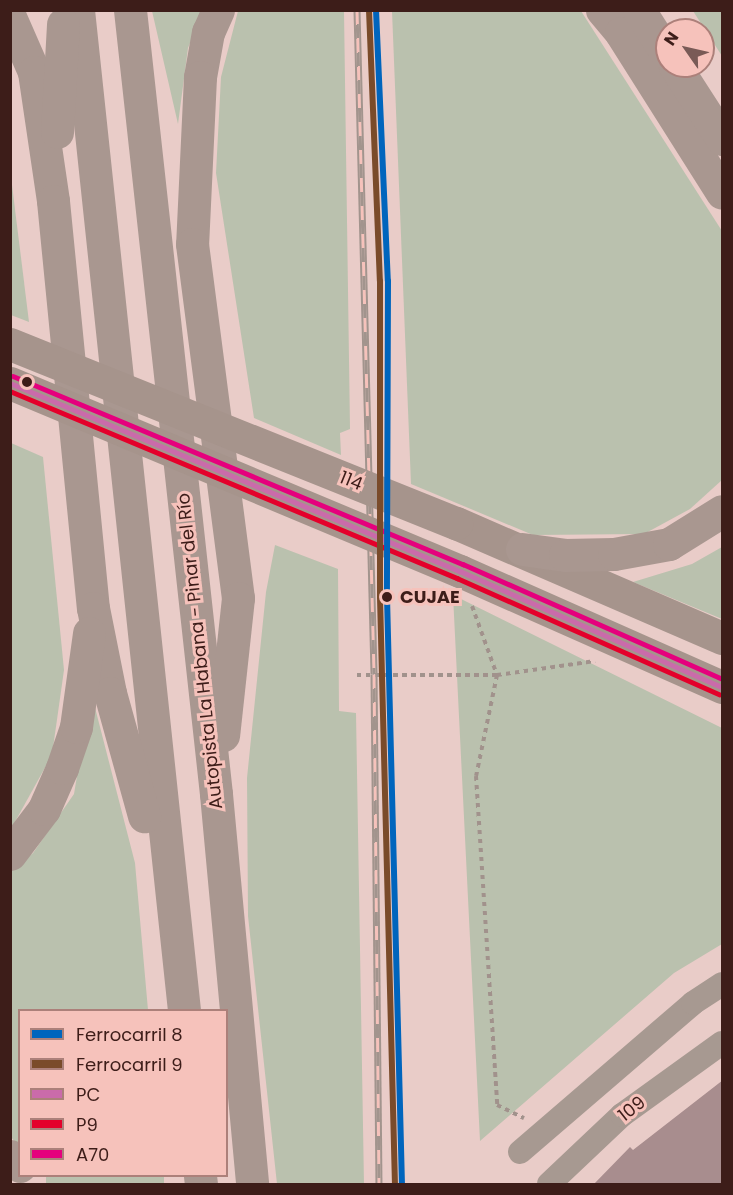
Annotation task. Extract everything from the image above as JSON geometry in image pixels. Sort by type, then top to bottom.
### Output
[{"type":"highway","points":[[53,201],[64,10]]},
{"type":"highway","points":[[78,10],[183,1002]]},
{"type":"highway","name":"Autopista La Habana - Pinar del Río","points":[[130,10],[216,794],[252,1185]]},
{"type":"highway","points":[[216,794],[238,598],[192,244],[200,77],[208,32],[218,10]]},
{"type":"highway","points":[[602,10],[621,33],[723,193]]},
{"type":"highway","points":[[639,10],[655,35]]},
{"type":"highway","points":[[10,17],[34,72],[53,201],[93,608],[110,693],[136,777],[183,1002]]},
{"type":"highway","points":[[683,78],[723,139]]},
{"type":"highway","points":[[146,156],[192,244]]},
{"type":"highway","name":"114","points":[[10,344],[522,549],[723,638]]},
{"type":"highway","points":[[10,383],[460,571],[723,687]]},
{"type":"highway","points":[[522,549],[574,555],[614,554],[669,544],[723,511]]},
{"type":"highway","points":[[10,854],[44,809],[76,727],[93,608]]},
{"type":"highway","points":[[555,613],[723,660]]},
{"type":"street","points":[[520,1152],[693,1003],[723,984]]},
{"type":"street","name":"109","points":[[549,1185],[622,1116],[723,1043]]},
{"type":"path","points":[[460,571],[497,675],[476,776],[497,1105],[546,1128]]},
{"type":"path","points":[[357,675],[497,675],[601,661]]},
{"type":"green space","points":[[152,11],[203,11],[188,48],[178,124]]},
{"type":"green space","points":[[238,11],[344,11],[350,429],[340,433],[341,455],[254,418],[216,173],[221,77]]},
{"type":"green space","points":[[392,11],[581,11],[722,231],[722,480],[690,509],[644,534],[533,535],[411,484]]},
{"type":"green space","points":[[693,11],[722,11],[722,56],[715,45],[715,18],[698,18]]},
{"type":"green space","points":[[11,177],[29,322],[11,315]]},
{"type":"green space","points":[[11,443],[43,457],[64,670],[52,755],[11,829]]},
{"type":"green space","points":[[275,545],[338,569],[339,711],[356,713],[364,1184],[277,1184],[248,916],[247,778],[266,592]]},
{"type":"green space","points":[[722,547],[722,619],[633,582],[692,564]]},
{"type":"green space","points":[[453,595],[722,728],[722,944],[674,973],[480,1141]]},
{"type":"green space","points":[[91,692],[135,863],[148,1009],[18,1009],[18,1146],[11,1137],[11,871],[33,853],[74,794]]},
{"type":"green space","points":[[46,1177],[164,1177],[164,1184],[46,1184]]},
{"type":"building","points":[[723,1080],[723,1185],[593,1185],[630,1147],[633,1150]]},
{"type":"railway","points":[[357,10],[374,674],[379,1184]]},
{"type":"rail line","name":"9","points":[[369,10],[380,281],[380,597],[395,1184]]},
{"type":"rail line","name":"8","points":[[376,10],[388,281],[387,597],[402,1184]]},
{"type":"transit line","name":"A70","points":[[13,376],[463,564],[722,679]]},
{"type":"transit line","name":"PC","points":[[10,383],[460,571],[722,687]]},
{"type":"transit line","name":"P9","points":[[10,391],[457,578],[719,694]]},
{"type":"place","name":"CUJAE","points":[[387,597]]}]
